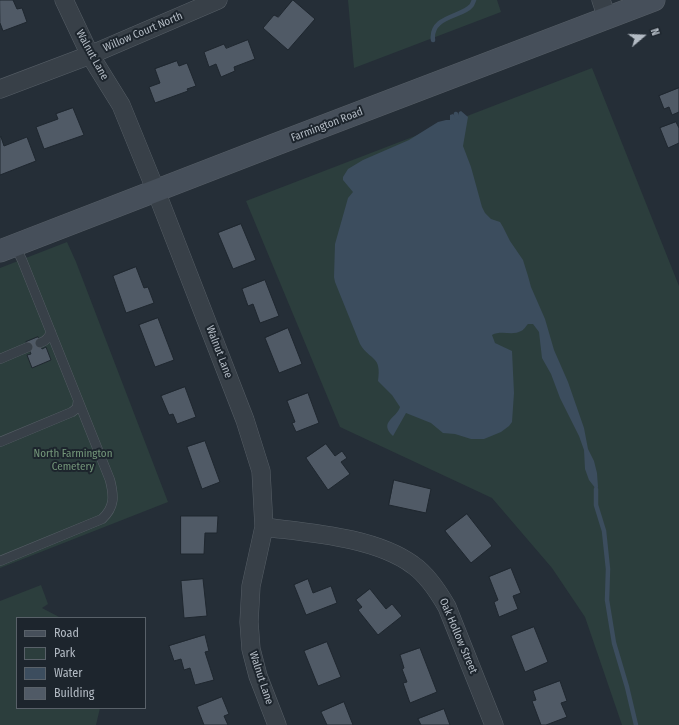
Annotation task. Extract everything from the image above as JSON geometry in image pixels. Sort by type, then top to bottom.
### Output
[{"type":"street","name":"Walnut Lane","points":[[64,0],[90,54],[121,106],[156,191],[245,420],[261,471],[264,527],[251,586],[249,622],[251,649],[258,676],[277,725]]},
{"type":"street","name":"Willow Court North","points":[[0,89],[90,54],[218,0]]},
{"type":"street","name":"Farmington Road","points":[[7,249],[156,191],[604,9],[654,0]]},
{"type":"street","name":"Oak Hollow Street","points":[[264,527],[352,541],[385,550],[414,565],[438,591],[447,607],[494,725]]},
{"type":"lane","points":[[0,561],[102,519],[108,514],[114,494],[110,480],[22,260],[7,249]]},
{"type":"lane","points":[[40,343],[50,337],[51,332]]},
{"type":"lane","points":[[0,358],[28,347]]},
{"type":"lane","points":[[0,442],[72,412],[77,408],[78,401]]},
{"type":"green space","points":[[348,0],[497,0],[501,12],[354,68]]},
{"type":"green space","points":[[592,68],[679,286],[679,725],[622,725],[585,617],[552,568],[492,498],[340,427],[246,201]]},
{"type":"green space","name":"North Farmington Cemetery","points":[[67,242],[168,502],[0,568],[0,268]]},
{"type":"green space","points":[[41,585],[48,604],[42,608],[59,617],[16,617],[16,709],[100,709],[96,725],[0,725],[0,601]]},
{"type":"water","points":[[461,111],[468,117],[463,146],[471,167],[482,207],[491,219],[500,222],[510,241],[523,260],[531,287],[545,319],[554,350],[568,382],[584,428],[588,449],[594,461],[597,473],[598,487],[596,489],[589,480],[585,469],[584,450],[579,436],[560,398],[551,374],[542,358],[539,332],[533,324],[528,324],[523,330],[518,332],[492,335],[495,343],[512,351],[514,393],[512,422],[509,426],[501,432],[484,439],[471,439],[455,434],[443,433],[431,423],[406,413],[393,436],[387,427],[390,420],[400,407],[392,395],[378,381],[379,373],[377,362],[360,344],[335,282],[335,244],[348,198],[353,192],[343,180],[343,177],[348,169],[363,160],[409,140],[438,122],[450,120],[450,115],[453,114],[456,117],[458,116],[459,112]]},
{"type":"building","points":[[0,0],[13,0],[17,9],[22,8],[27,22],[3,31],[0,23]]},
{"type":"building","points":[[293,0],[315,19],[288,50],[263,28],[274,15],[278,17]]},
{"type":"building","points":[[248,40],[255,59],[234,67],[235,71],[221,77],[216,64],[209,67],[204,52],[224,44],[226,48]]},
{"type":"building","points":[[177,61],[179,66],[187,63],[196,86],[187,89],[188,91],[155,103],[149,87],[160,83],[155,69]]},
{"type":"building","points":[[679,88],[679,112],[672,115],[669,107],[664,109],[659,96]]},
{"type":"building","points":[[73,108],[84,135],[44,149],[36,127],[58,119],[56,114]]},
{"type":"building","points":[[676,122],[679,128],[679,143],[668,148],[660,128]]},
{"type":"building","points":[[1,137],[4,146],[27,137],[36,161],[0,175]]},
{"type":"building","points":[[241,224],[256,260],[233,269],[218,233]]},
{"type":"building","points":[[136,267],[144,288],[148,287],[154,303],[126,313],[113,276]]},
{"type":"building","points":[[265,280],[279,316],[260,323],[253,304],[248,306],[242,289]]},
{"type":"building","points":[[158,318],[174,360],[155,367],[139,325]]},
{"type":"building","points":[[288,328],[302,364],[279,373],[265,338]]},
{"type":"building","points":[[38,337],[42,349],[46,347],[51,360],[32,368],[27,355],[31,354],[26,342]]},
{"type":"building","points":[[185,387],[196,417],[177,424],[173,414],[169,415],[161,396]]},
{"type":"building","points":[[308,393],[319,423],[296,432],[292,423],[295,422],[287,401]]},
{"type":"building","points":[[205,441],[220,482],[202,489],[187,447]]},
{"type":"building","points":[[326,444],[335,456],[342,451],[347,458],[341,462],[350,474],[328,490],[306,458]]},
{"type":"building","points":[[394,480],[431,489],[426,513],[389,505]]},
{"type":"building","points":[[467,514],[492,546],[471,563],[445,531]]},
{"type":"building","points":[[181,516],[218,516],[217,533],[205,533],[204,554],[181,554]]},
{"type":"building","points":[[511,568],[521,593],[513,596],[518,609],[499,617],[494,602],[498,600],[489,577]]},
{"type":"building","points":[[203,579],[207,616],[184,618],[181,581]]},
{"type":"building","points":[[308,579],[313,593],[331,586],[337,603],[306,615],[294,585]]},
{"type":"building","points":[[370,589],[386,609],[392,604],[402,616],[378,635],[358,610],[362,607],[356,600]]},
{"type":"building","points":[[534,627],[548,662],[525,672],[511,636]]},
{"type":"building","points":[[205,635],[209,651],[205,652],[214,680],[195,685],[190,668],[184,670],[181,659],[174,661],[169,646]]},
{"type":"building","points":[[327,642],[341,677],[318,686],[304,651]]},
{"type":"building","points":[[420,648],[437,692],[410,703],[403,683],[407,682],[402,669],[404,668],[400,655]]},
{"type":"building","points":[[560,681],[567,701],[561,703],[567,717],[546,725],[541,725],[532,701],[536,700],[533,691]]},
{"type":"building","points":[[222,697],[229,714],[224,716],[228,725],[204,725],[197,707]]},
{"type":"building","points":[[344,702],[353,725],[327,725],[321,712]]},
{"type":"building","points":[[444,709],[450,725],[421,725],[418,719]]},
{"type":"waterway","points":[[433,40],[433,32],[436,26],[448,18],[467,10],[472,5],[474,0]]},
{"type":"waterway","points":[[596,489],[596,505],[604,531],[608,569],[607,600],[614,643],[636,725]]}]
